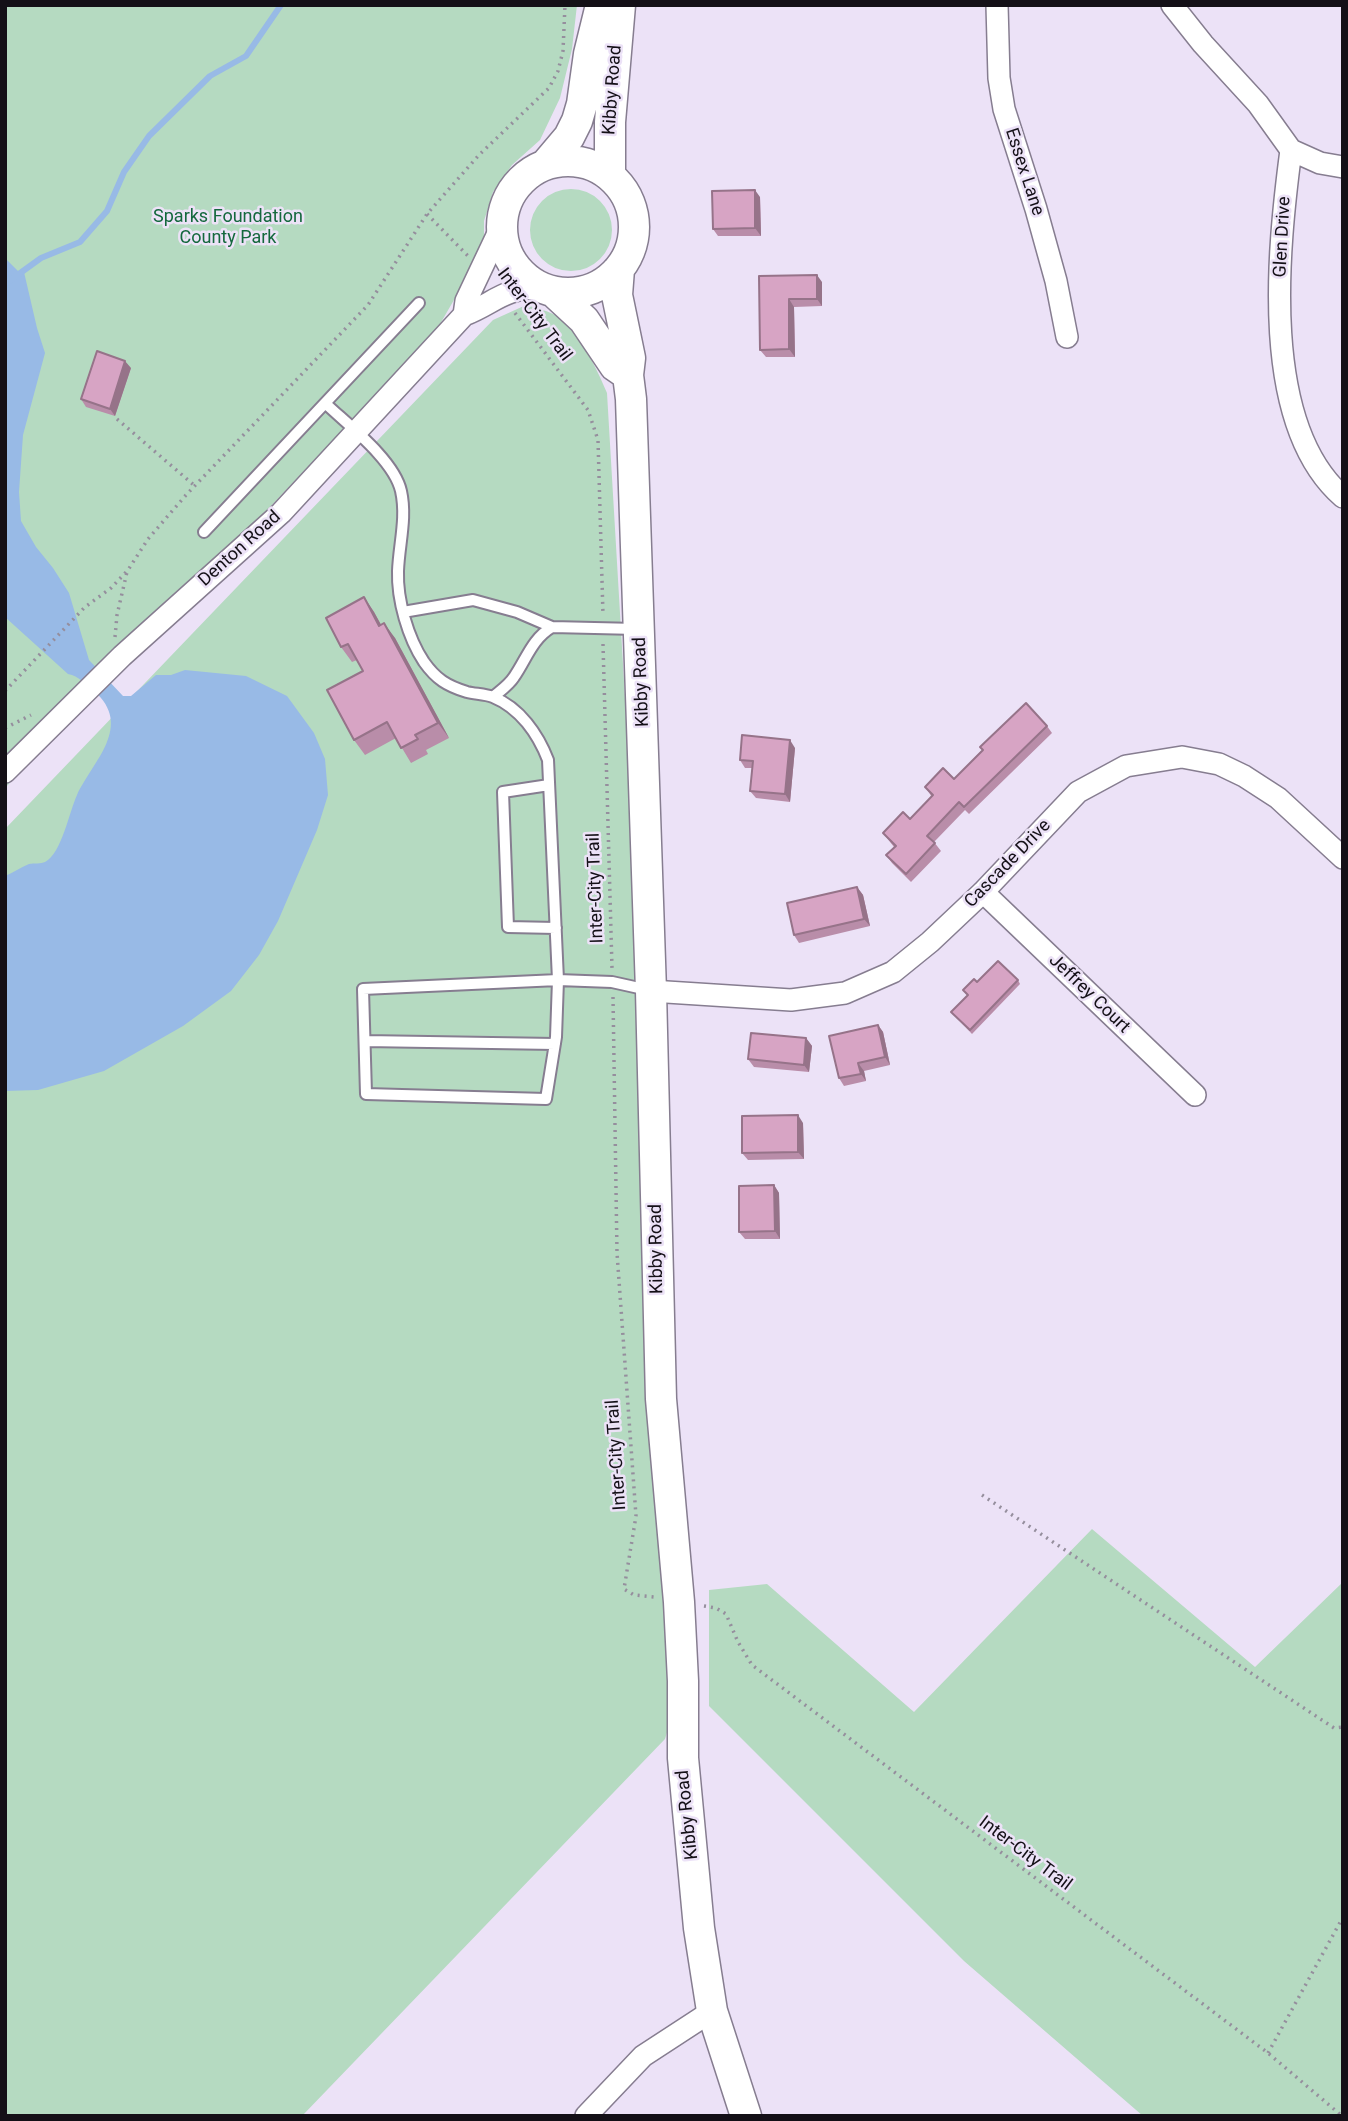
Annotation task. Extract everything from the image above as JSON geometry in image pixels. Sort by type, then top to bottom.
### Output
[{"type":"main road","name":"Kibby Road","points":[[548,163],[569,137],[577,121],[601,5]]},
{"type":"main road","name":"Kibby Road","points":[[610,175],[610,122],[620,5]]},
{"type":"main road","points":[[549,291],[572,294],[593,289],[619,269],[630,251],[633,231],[630,208],[610,175],[596,165],[562,161],[548,163],[532,171],[519,182],[505,209],[503,239],[516,267],[526,279],[549,291],[584,320],[615,366],[628,375]]},
{"type":"main road","name":"Kibby Road","points":[[619,269],[617,295],[630,358],[628,375],[640,629],[661,1399],[679,1602],[683,1758],[699,1928],[712,2011],[746,2116]]},
{"type":"street","name":"Essex Lane","points":[[997,5],[998,67],[1004,109],[1056,281],[1067,337]]},
{"type":"street","points":[[1172,5],[1203,44],[1258,104],[1291,150],[1320,163],[1343,167]]},
{"type":"street","name":"Glen Drive","points":[[1291,150],[1285,193],[1280,274],[1280,348],[1284,376],[1300,429],[1313,460],[1329,485],[1343,497]]},
{"type":"street","name":"Denton Road","points":[[464,315],[466,301],[502,225]]},
{"type":"street","name":"Denton Road","points":[[5,772],[66,712],[115,653],[281,513],[464,315],[520,288],[549,291]]},
{"type":"street","name":"Cascade Drive","points":[[651,991],[791,1000],[845,993],[893,972],[930,942],[983,892],[1078,792],[1126,766],[1182,757],[1219,764],[1278,797],[1343,858]]},
{"type":"street","name":"Jeffrey Court","points":[[983,892],[1195,1095]]},
{"type":"street","points":[[586,2116],[643,2056],[712,2011]]},
{"type":"lane","points":[[204,532],[419,303]]},
{"type":"lane","points":[[325,403],[383,457],[401,489],[403,521],[398,573],[403,612],[405,626],[423,660],[438,679],[466,692],[493,697],[518,714],[539,739],[548,760],[558,980],[555,1044],[546,1099],[366,1094],[363,989],[558,980],[612,982],[651,991]]},
{"type":"lane","points":[[403,612],[473,600],[517,612],[552,626],[640,629]]},
{"type":"lane","points":[[493,697],[513,679],[540,634],[552,626]]},
{"type":"lane","points":[[549,785],[503,792],[508,927],[556,928]]},
{"type":"lane","points":[[365,1041],[555,1044]]},
{"type":"path","points":[[5,691],[85,607],[128,570],[148,539],[195,486],[368,305],[427,214],[479,155],[549,88],[558,71],[563,51],[565,5]]},
{"type":"path","name":"Inter-City Trail","points":[[427,214],[481,270]]},
{"type":"path","name":"Inter-City Trail","points":[[501,295],[588,410],[598,440],[617,1253],[636,1516],[624,1589],[634,1595],[653,1597]]},
{"type":"path","points":[[117,419],[195,486]]},
{"type":"path","points":[[115,653],[117,615],[128,570]]},
{"type":"path","points":[[982,1495],[1334,1728],[1343,1727]]},
{"type":"path","name":"Inter-City Trail","points":[[707,1606],[726,1614],[752,1665],[1268,2053],[1342,2116]]},
{"type":"path","points":[[1268,2053],[1343,1917]]},
{"type":"green space","name":"Sparks Foundation County Park","points":[[5,5],[577,5],[572,49],[560,98],[540,140],[512,165],[493,192],[484,221],[484,248],[436,331],[5,788]]},
{"type":"green space","points":[[571,189],[587,193],[600,201],[608,214],[612,230],[608,246],[600,259],[587,267],[571,271],[555,267],[542,259],[534,246],[530,230],[534,214],[542,201],[555,193]]},
{"type":"green space","points":[[526,305],[553,314],[570,328],[592,361],[607,393],[683,1681],[665,1739],[302,2116],[5,2116],[5,829],[493,320]]},
{"type":"green space","points":[[1092,1529],[1255,1667],[1343,1582],[1343,2116],[1143,2116],[964,1961],[709,1706],[709,1590],[767,1584],[914,1712]]},
{"type":"water","points":[[5,258],[20,273],[24,272],[45,353],[23,435],[19,492],[21,521],[69,593],[89,660],[123,696],[131,696],[156,675],[171,675],[185,670],[246,676],[287,696],[314,733],[325,759],[328,795],[317,830],[278,921],[259,955],[231,991],[183,1026],[104,1071],[38,1090],[5,1091],[5,876],[29,864],[45,862],[56,850],[77,795],[106,743],[110,717],[105,704],[94,691],[79,678],[68,674],[5,617]]},
{"type":"building","points":[[755,190],[755,228],[713,229],[712,191]]},
{"type":"building","points":[[817,275],[817,299],[789,299],[789,349],[760,350],[759,276]]},
{"type":"building","points":[[97,351],[125,361],[110,409],[81,399]]},
{"type":"building","points":[[364,597],[379,626],[384,623],[438,723],[415,735],[418,739],[401,748],[387,722],[354,740],[327,690],[363,671],[348,644],[341,647],[326,618]]},
{"type":"building","points":[[1026,703],[1047,726],[964,807],[959,802],[927,836],[935,843],[906,874],[886,855],[896,846],[883,833],[903,812],[910,819],[933,795],[925,787],[943,768],[954,779],[983,750],[980,747]]},
{"type":"building","points":[[742,735],[790,740],[785,794],[750,791],[753,761],[740,760]]},
{"type":"building","points":[[857,887],[864,919],[794,935],[787,903]]},
{"type":"building","points":[[998,961],[1018,980],[970,1030],[951,1012],[968,995],[963,990],[974,979],[977,982]]},
{"type":"building","points":[[878,1025],[885,1057],[858,1063],[861,1074],[839,1078],[829,1036]]},
{"type":"building","points":[[751,1033],[806,1038],[804,1065],[748,1059]]},
{"type":"building","points":[[798,1115],[798,1152],[742,1153],[742,1116]]},
{"type":"building","points":[[774,1185],[775,1231],[739,1232],[739,1186]]},
{"type":"waterway","points":[[5,284],[41,258],[80,242],[107,211],[124,172],[149,136],[210,76],[246,56],[281,5]]}]
